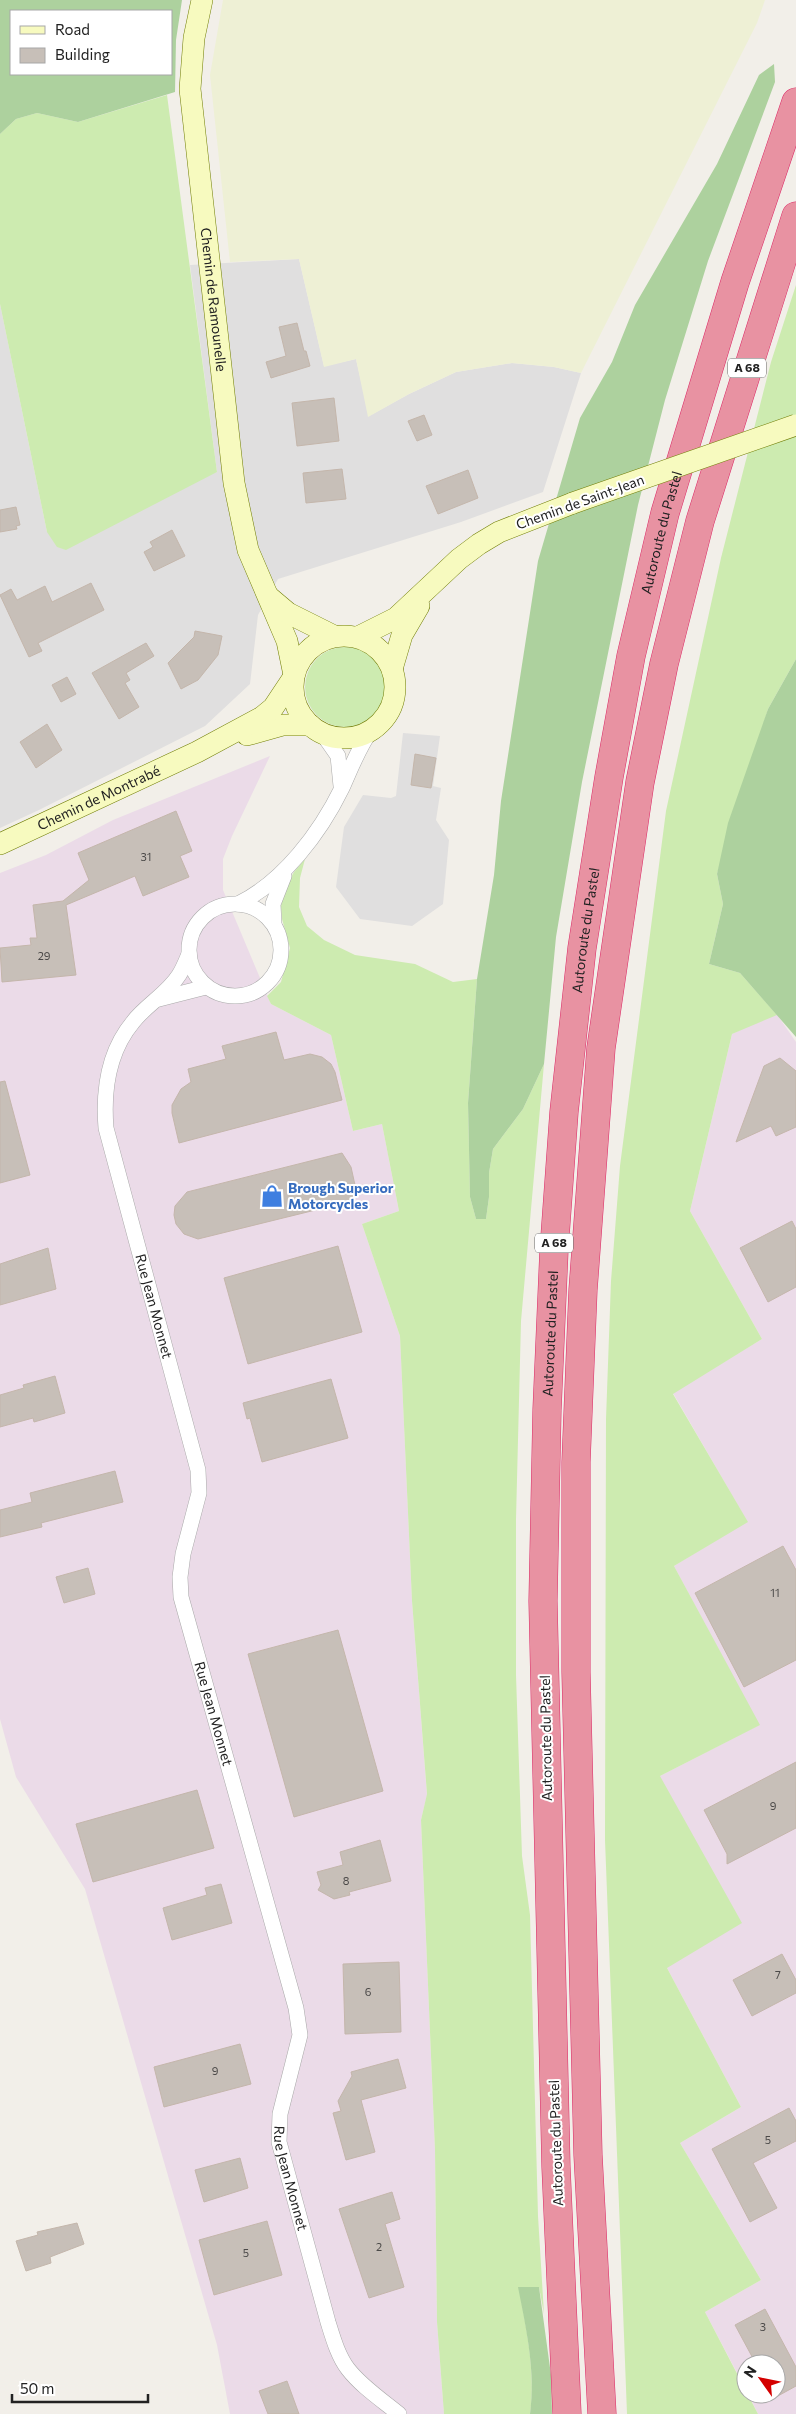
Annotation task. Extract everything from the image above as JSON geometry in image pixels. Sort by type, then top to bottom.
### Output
[{"type":"highway","name":"Autoroute du Pastel","points":[[567,2414],[556,2167],[543,1601],[547,1400],[554,1250],[564,1112],[582,948],[609,777],[631,656],[665,513],[735,282],[796,102]]},
{"type":"highway","name":"A 68","points":[[602,2414],[588,2155],[576,1672],[576,1462],[583,1290],[601,1048],[640,782],[664,664],[700,521],[796,216]]},
{"type":"street","name":"Chemin de Ramounelle","points":[[202,0],[194,38],[190,89],[234,482],[248,550],[287,641],[294,676]]},
{"type":"street","name":"Chemin de Saint-Jean","points":[[358,638],[396,618],[435,583],[458,559],[499,532],[573,503],[796,425]]},
{"type":"street","name":"Chemin de Saint-Jean","points":[[392,669],[409,622],[435,583]]},
{"type":"street","name":"Chemin de Ramounelle","points":[[269,596],[288,614],[334,636]]},
{"type":"street","points":[[238,904],[269,886],[288,868],[312,835],[341,789],[358,749],[371,730],[385,717],[393,700],[395,681],[388,660],[375,646],[358,638],[334,636],[323,640],[304,654],[294,676],[295,704],[304,719],[316,729],[338,756],[341,789]]},
{"type":"street","name":"Chemin de Montrabé","points":[[0,844],[197,752],[262,717],[273,708],[294,676]]},
{"type":"street","name":"Chemin de Montrabé","points":[[197,752],[270,727],[316,729]]},
{"type":"street","points":[[316,729],[336,737],[352,737],[371,730]]},
{"type":"street","points":[[274,924],[273,904],[288,868]]},
{"type":"street","points":[[227,904],[238,904],[258,910],[274,924],[279,934],[281,958],[271,980],[263,988],[246,996],[228,997],[206,987],[194,972],[189,954],[192,932],[206,914],[227,904]]},
{"type":"street","name":"Rue Jean Monnet","points":[[189,954],[180,975],[133,1022],[117,1047],[108,1073],[104,1102],[108,1138],[198,1470],[199,1493],[183,1554],[180,1577],[181,1596],[296,2008],[300,2035],[280,2114],[279,2142],[337,2349],[347,2369],[399,2414]]},
{"type":"street","name":"Rue Jean Monnet","points":[[155,1001],[172,994],[206,987]]},
{"type":"shaded area","points":[[299,259],[324,366],[356,359],[369,416],[409,394],[456,372],[512,363],[554,367],[581,373],[543,492],[461,522],[278,579],[258,615],[250,684],[205,726],[0,828],[0,304],[47,532],[217,472],[190,265]]},
{"type":"shaded area","points":[[403,733],[440,736],[433,786],[441,788],[436,820],[449,840],[443,904],[412,926],[360,919],[336,887],[344,827],[363,795],[391,798],[396,796]]},
{"type":"shaded area","points":[[270,756],[223,859],[223,890],[271,1004],[331,1035],[353,1131],[382,1124],[399,1211],[362,1224],[400,1336],[412,1601],[427,1795],[421,1820],[435,2150],[437,2322],[444,2414],[230,2414],[217,2345],[85,1889],[16,1777],[0,1719],[0,873],[46,855],[113,820]]},
{"type":"shaded area","points":[[776,1013],[796,1042],[796,2414],[758,2414],[753,2404],[786,2404],[786,2354],[736,2354],[736,2371],[705,2312],[761,2280],[680,2143],[741,2107],[667,1968],[660,1776],[759,1725],[674,1566],[747,1521],[673,1393],[762,1339],[690,1211],[732,1034]]},
{"type":"green space","points":[[0,0],[182,0],[176,40],[175,92],[78,122],[37,113],[16,119],[0,134]]},
{"type":"green space","points":[[223,0],[765,0],[757,23],[581,373],[554,367],[512,363],[456,372],[409,394],[368,417],[356,359],[324,367],[299,259],[230,262],[210,75]]},
{"type":"green space","points":[[774,64],[775,82],[708,261],[665,400],[638,505],[582,782],[556,937],[544,1064],[523,1109],[493,1149],[489,1173],[489,1197],[486,1219],[476,1219],[470,1197],[468,1103],[477,979],[494,875],[501,801],[538,561],[580,418],[612,362],[635,305],[717,164],[759,75]]},
{"type":"green space","points":[[167,95],[217,472],[66,550],[57,547],[47,532],[0,304],[0,134],[16,119],[37,113],[78,122]]},
{"type":"green space","points":[[796,285],[796,659],[768,709],[717,874],[723,904],[709,964],[740,973],[777,1015],[732,1034],[690,1211],[762,1339],[673,1394],[748,1522],[674,1566],[760,1725],[660,1776],[742,1923],[667,1968],[741,2107],[680,2143],[761,2280],[705,2312],[736,2372],[736,2404],[753,2404],[758,2414],[627,2414],[605,1840],[606,1419],[611,1281],[620,1166],[666,811],[721,558],[771,362]]},
{"type":"green space","points":[[337,647],[353,647],[374,658],[385,679],[385,695],[374,716],[353,727],[337,727],[323,721],[311,709],[305,695],[305,679],[311,665],[323,653]]},
{"type":"green space","points":[[796,659],[796,1037],[740,973],[709,964],[723,904],[717,874],[728,823],[768,709]]},
{"type":"green space","points":[[305,859],[300,878],[299,907],[307,926],[324,940],[355,955],[415,964],[453,982],[477,979],[468,1103],[470,1197],[476,1219],[486,1219],[489,1197],[489,1173],[493,1149],[523,1109],[544,1064],[521,1321],[516,1519],[516,1675],[522,1856],[530,1915],[538,2216],[544,2314],[539,2287],[519,2287],[531,2366],[532,2398],[530,2414],[444,2414],[437,2322],[435,2150],[421,1820],[427,1794],[412,1601],[400,1336],[362,1224],[399,1211],[382,1124],[353,1131],[331,1035],[271,1004],[267,996],[281,982],[290,948],[282,919],[281,906],[285,888],[294,872]]},
{"type":"green space","points":[[518,2287],[539,2287],[551,2375],[552,2414],[530,2414],[532,2398],[531,2366]]},
{"type":"building","points":[[297,323],[310,366],[271,378],[266,362],[286,356],[279,327]]},
{"type":"building","points":[[334,398],[339,441],[297,446],[292,403]]},
{"type":"building","points":[[424,415],[432,435],[417,441],[408,421]]},
{"type":"building","points":[[342,469],[346,499],[306,503],[303,473]]},
{"type":"building","points":[[468,470],[478,498],[438,514],[426,486]]},
{"type":"building","points":[[16,507],[20,525],[16,526],[17,529],[0,532],[0,510]]},
{"type":"building","points":[[172,530],[185,556],[154,571],[144,552],[153,547],[150,542]]},
{"type":"building","points":[[91,583],[104,610],[38,643],[42,651],[29,657],[0,595],[11,589],[17,600],[45,586],[52,602]]},
{"type":"building","points":[[195,631],[222,636],[218,655],[198,680],[181,689],[168,663],[194,637]]},
{"type":"building","points":[[146,643],[154,656],[126,673],[130,680],[125,683],[139,707],[119,719],[92,673]]},
{"type":"building","points":[[67,677],[76,694],[61,702],[52,685]]},
{"type":"building","points":[[47,724],[62,750],[36,768],[20,742]]},
{"type":"building","points":[[415,754],[436,758],[431,788],[411,785]]},
{"type":"building","points":[[176,811],[192,851],[180,856],[189,877],[143,896],[135,876],[66,905],[76,975],[2,982],[0,948],[31,945],[30,938],[37,938],[33,905],[63,901],[89,880],[78,853]]},
{"type":"building","points":[[276,1032],[284,1060],[310,1054],[322,1057],[331,1064],[342,1100],[179,1143],[172,1105],[181,1089],[191,1082],[188,1069],[226,1059],[222,1046]]},
{"type":"building","points":[[780,1058],[796,1071],[796,1127],[776,1136],[771,1126],[736,1142],[764,1066]]},
{"type":"building","points":[[5,1081],[30,1175],[0,1183],[0,1082]]},
{"type":"building","name":"Brough Superior Motorcycles","points":[[342,1153],[351,1167],[355,1185],[352,1201],[198,1239],[184,1234],[176,1224],[175,1206],[187,1192]]},
{"type":"building","points":[[792,1221],[796,1229],[796,1287],[768,1302],[740,1248]]},
{"type":"building","points":[[338,1246],[362,1332],[248,1364],[224,1278]]},
{"type":"building","points":[[48,1248],[56,1289],[0,1305],[0,1264]]},
{"type":"building","points":[[55,1376],[65,1413],[34,1422],[33,1418],[0,1427],[0,1395],[24,1388],[23,1385]]},
{"type":"building","points":[[331,1379],[348,1438],[262,1462],[250,1418],[247,1419],[243,1403]]},
{"type":"building","points":[[115,1471],[123,1502],[41,1523],[42,1527],[0,1537],[0,1510],[32,1502],[30,1493]]},
{"type":"building","points":[[783,1546],[796,1570],[796,1660],[744,1687],[695,1593]]},
{"type":"building","points":[[88,1568],[95,1594],[64,1603],[56,1577]]},
{"type":"building","points":[[338,1630],[383,1791],[294,1817],[248,1654]]},
{"type":"building","points":[[796,1762],[796,1828],[727,1864],[727,1854],[704,1810]]},
{"type":"building","points":[[197,1790],[214,1848],[93,1882],[76,1824]]},
{"type":"building","points":[[380,1840],[391,1881],[349,1892],[350,1895],[334,1899],[318,1890],[321,1885],[317,1872],[343,1865],[340,1852]]},
{"type":"building","points":[[221,1884],[232,1923],[172,1940],[163,1908],[207,1895],[205,1888]]},
{"type":"building","points":[[782,1954],[796,1980],[796,1993],[752,2016],[733,1980]]},
{"type":"building","points":[[399,1962],[401,2032],[345,2034],[343,1964]]},
{"type":"building","points":[[240,2044],[251,2084],[164,2107],[154,2067]]},
{"type":"building","points":[[398,2059],[406,2088],[361,2100],[375,2152],[346,2160],[333,2113],[341,2111],[338,2101],[352,2076],[351,2072]]},
{"type":"building","points":[[789,2108],[796,2121],[796,2141],[753,2163],[777,2208],[750,2222],[712,2149]]},
{"type":"building","points":[[240,2158],[248,2188],[204,2202],[195,2170]]},
{"type":"building","points":[[392,2192],[400,2219],[385,2224],[404,2287],[369,2298],[339,2209]]},
{"type":"building","points":[[267,2221],[282,2275],[214,2295],[199,2240]]},
{"type":"building","points":[[77,2223],[84,2244],[50,2257],[51,2263],[26,2271],[16,2241],[38,2235],[37,2232]]},
{"type":"building","points":[[765,2309],[796,2367],[796,2386],[786,2392],[786,2354],[751,2354],[735,2325]]},
{"type":"building","points":[[287,2381],[299,2414],[268,2414],[259,2391]]},
{"type":"place","name":"Brough Superior Motorcycles","points":[[272,1196]]}]
